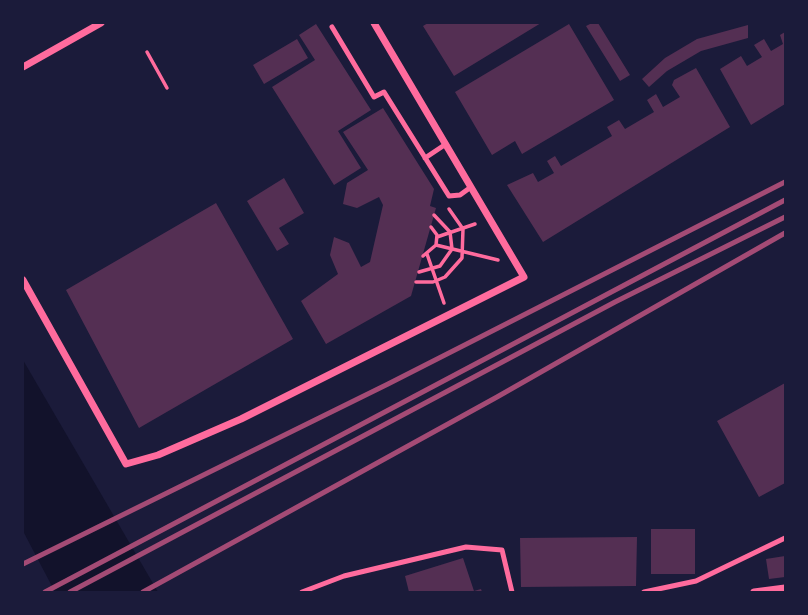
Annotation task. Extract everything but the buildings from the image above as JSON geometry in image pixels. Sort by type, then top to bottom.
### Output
[{"type":"street","points":[[23,67],[101,23]]},
{"type":"street","points":[[23,280],[126,464],[158,455],[241,419],[524,277],[374,23]]},
{"type":"street","points":[[754,592],[785,588]]},
{"type":"lane","points":[[331,27],[374,97],[384,92],[449,196],[453,197],[471,187]]},
{"type":"lane","points":[[425,158],[446,144]]},
{"type":"lane","points":[[644,592],[696,581],[785,538]]},
{"type":"lane","points":[[302,592],[344,576],[466,547],[502,551],[512,592]]},
{"type":"path","points":[[148,52],[167,88]]},
{"type":"path","points":[[416,282],[436,281],[452,272],[464,252],[463,229],[455,215],[444,206]]},
{"type":"path","points":[[419,272],[432,270],[444,262],[452,249],[450,232],[434,215]]},
{"type":"path","points":[[438,237],[490,220]]},
{"type":"path","points":[[431,227],[438,237]]},
{"type":"path","points":[[438,237],[436,244],[425,255],[448,315]]},
{"type":"path","points":[[436,244],[516,264]]},
{"type":"shaded area","points":[[23,360],[158,592],[55,592],[23,531]]},
{"type":"railway","points":[[23,564],[388,384],[785,182]]},
{"type":"railway","points":[[45,592],[785,200]]},
{"type":"railway","points":[[70,592],[615,302],[785,217]]},
{"type":"railway","points":[[143,592],[497,397],[785,233]]}]
